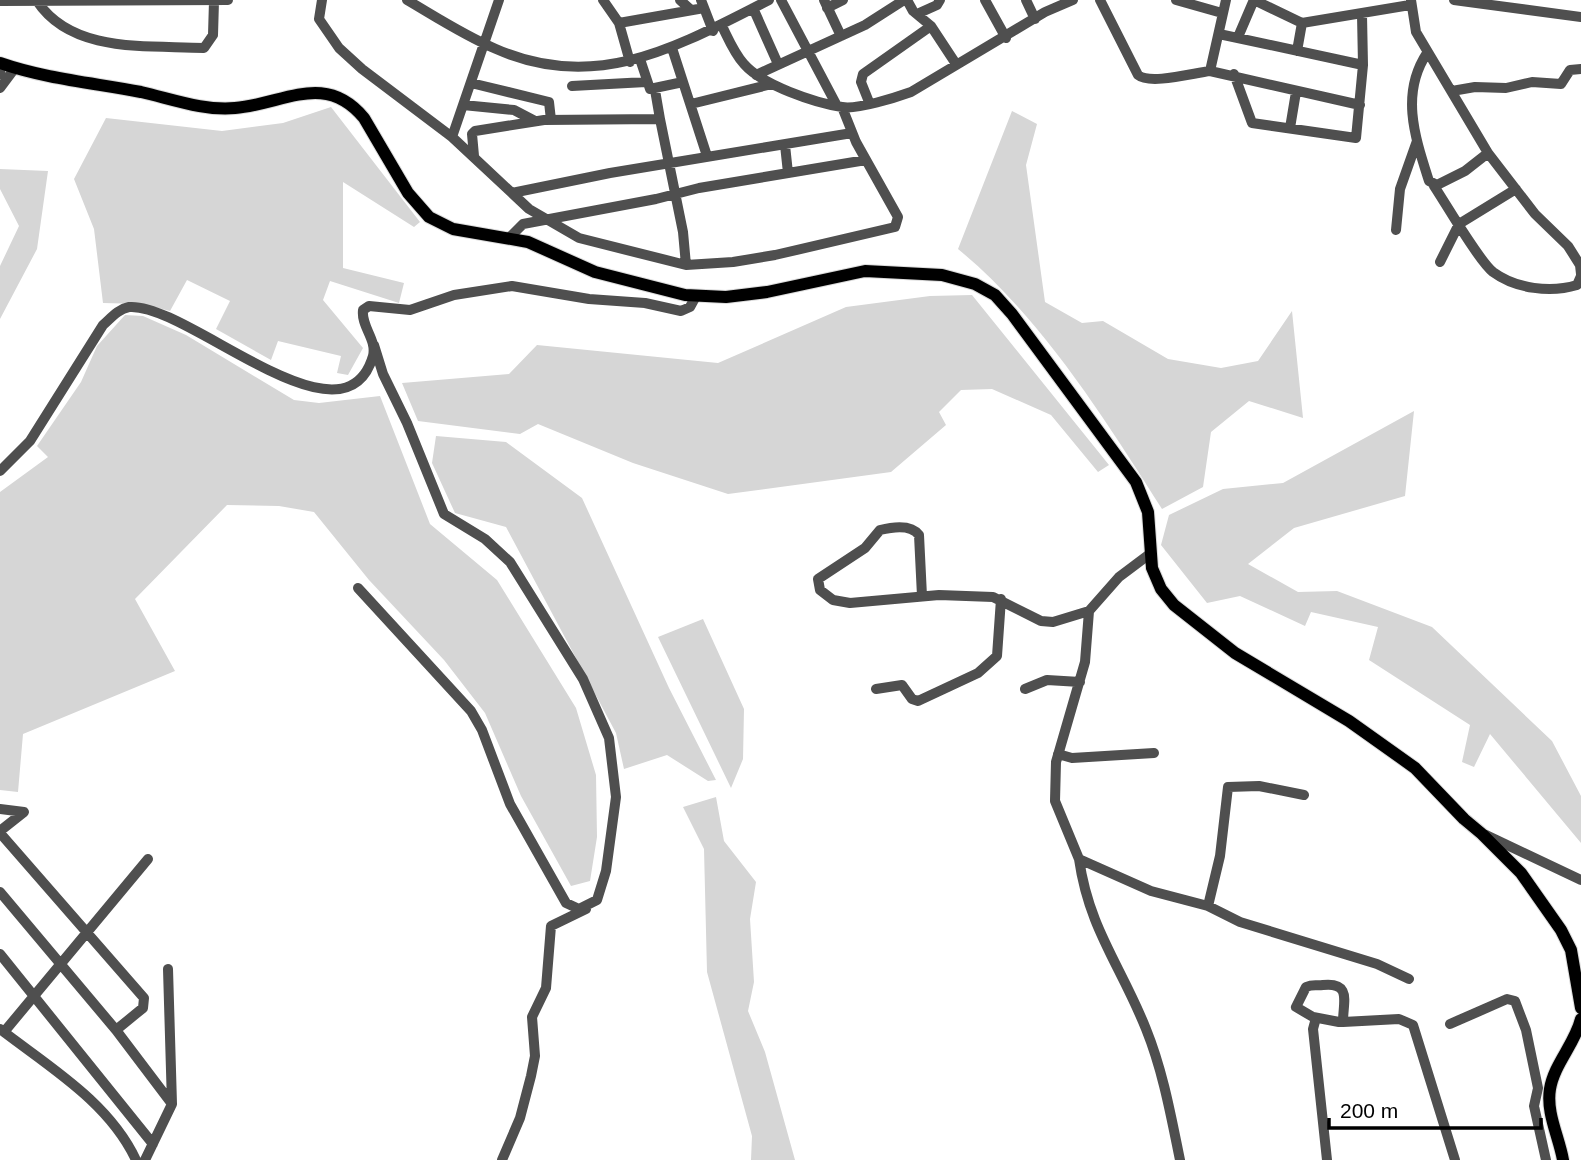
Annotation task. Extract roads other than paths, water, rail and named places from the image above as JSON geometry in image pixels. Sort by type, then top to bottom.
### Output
[{"type":"main road","points":[[0,66],[212,107],[256,106],[312,92],[338,97],[354,106],[364,118],[408,192],[429,217],[453,229],[528,242],[595,272],[696,296],[747,296],[821,278],[878,270],[950,277],[989,291],[1018,322],[1136,482],[1148,512],[1152,568],[1161,589],[1190,620],[1235,653],[1372,736],[1415,768],[1464,820],[1482,834],[1521,873],[1561,930],[1571,950],[1581,1008]]},
{"type":"main road","points":[[1563,1160],[1543,1097],[1573,1043],[1581,1019]]},
{"type":"street","points":[[0,1],[228,0]]},
{"type":"street","points":[[321,0],[319,19],[339,48],[452,137],[512,193],[547,220],[579,238],[686,265],[733,262],[892,229],[898,217],[781,0]]},
{"type":"street","points":[[407,0],[486,44],[524,60],[581,67],[635,61],[672,48],[718,28],[754,5],[769,0]]},
{"type":"street","points":[[452,137],[499,0]]},
{"type":"street","points":[[603,0],[620,23],[635,61],[646,82],[654,90],[683,232],[686,265]]},
{"type":"street","points":[[680,0],[691,10]]},
{"type":"street","points":[[841,36],[826,4],[843,0]]},
{"type":"street","points":[[756,75],[883,15],[905,0],[931,26],[956,64]]},
{"type":"street","points":[[918,15],[937,5],[940,0]]},
{"type":"street","points":[[985,0],[1006,38]]},
{"type":"street","points":[[1026,0],[1035,19]]},
{"type":"street","points":[[620,23],[691,10],[703,4],[743,63],[756,75],[772,84],[839,106],[911,92],[1071,0]]},
{"type":"street","points":[[1100,0],[1141,78],[1157,79],[1210,71],[1234,74],[1296,92],[1360,105]]},
{"type":"street","points":[[1176,0],[1222,13]]},
{"type":"street","points":[[1210,71],[1226,0]]},
{"type":"street","points":[[1454,0],[1581,17]]},
{"type":"street","points":[[37,1],[52,19],[95,41],[204,48],[213,36],[214,1]]},
{"type":"street","points":[[1238,37],[1253,1],[1302,23],[1362,15],[1410,2],[1415,29],[1427,53],[1488,153],[1516,189],[1568,246],[1580,265],[1581,275],[1577,285],[1559,290],[1528,286],[1493,271],[1429,181],[1417,141],[1411,86],[1427,53]]},
{"type":"street","points":[[754,5],[778,64]]},
{"type":"street","points":[[1234,74],[1252,123],[1356,138],[1363,65],[1362,15]]},
{"type":"street","points":[[1297,51],[1302,23]]},
{"type":"street","points":[[869,102],[861,82],[863,74],[931,26]]},
{"type":"street","points":[[1219,34],[1363,65]]},
{"type":"street","points":[[672,48],[707,156]]},
{"type":"street","points":[[0,88],[15,68]]},
{"type":"street","points":[[1452,92],[1475,87],[1506,88],[1532,82],[1561,84],[1570,70],[1581,69]]},
{"type":"street","points":[[572,86],[646,82]]},
{"type":"street","points":[[654,90],[683,82]]},
{"type":"street","points":[[471,83],[549,103],[551,120]]},
{"type":"street","points":[[691,104],[772,84]]},
{"type":"street","points":[[1290,128],[1296,92]]},
{"type":"street","points":[[463,105],[514,110],[535,121]]},
{"type":"street","points":[[474,156],[472,134],[475,131],[535,121],[660,119]]},
{"type":"street","points":[[512,193],[668,162],[852,133]]},
{"type":"street","points":[[1396,230],[1400,189],[1417,141]]},
{"type":"street","points":[[785,145],[788,173]]},
{"type":"street","points":[[1434,186],[1465,171],[1488,153]]},
{"type":"street","points":[[510,237],[519,226],[674,193],[866,160]]},
{"type":"street","points":[[1440,262],[1459,223],[1516,189]]},
{"type":"street","points":[[359,588],[471,711],[482,730],[510,804],[566,903],[579,909],[597,900],[607,871],[615,797],[609,738],[583,679],[510,562],[485,539],[444,514],[383,374],[362,318],[363,310],[369,306],[410,310],[454,295],[512,286],[589,299],[645,303],[681,311],[690,307],[696,296]]},
{"type":"street","points":[[0,471],[30,441],[103,326],[115,313],[126,307],[140,308],[185,323],[293,383],[319,391],[340,389],[355,380],[370,363],[374,345]]},
{"type":"street","points":[[922,596],[919,534],[905,527],[880,530],[864,548],[818,579],[820,590],[840,602],[970,595],[1001,599],[1047,622],[1064,621],[1089,611],[1119,577],[1151,552]]},
{"type":"street","points":[[876,689],[902,685],[912,699],[918,701],[978,673],[996,656],[1001,599]]},
{"type":"street","points":[[1089,611],[1089,628],[1080,682],[1058,754],[1055,801],[1079,859],[1095,925],[1137,1008],[1156,1056],[1180,1160]]},
{"type":"street","points":[[1025,689],[1047,680],[1080,682]]},
{"type":"street","points":[[1058,754],[1072,758],[1154,753]]},
{"type":"street","points":[[1208,906],[1220,856],[1228,787],[1259,786],[1304,795]]},
{"type":"street","points":[[0,809],[24,812],[0,832],[144,998],[143,1008],[116,1030]]},
{"type":"street","points":[[1482,834],[1581,880]]},
{"type":"street","points":[[136,1160],[118,1128],[99,1107],[2,1030],[148,859]]},
{"type":"street","points":[[1079,859],[1151,891],[1208,906],[1240,922],[1377,964],[1409,979]]},
{"type":"street","points":[[0,892],[116,1030],[172,1104]]},
{"type":"street","points":[[502,1160],[522,1111],[531,1076],[535,1056],[532,1017],[546,988],[551,926],[581,914],[586,906]]},
{"type":"street","points":[[0,954],[153,1144]]},
{"type":"street","points":[[0,973],[9,965]]},
{"type":"street","points":[[145,1160],[172,1104],[168,969]]},
{"type":"street","points":[[1343,1022],[1344,995],[1332,983],[1307,985],[1296,1005],[1298,1011],[1316,1018],[1343,1022],[1403,1019],[1415,1028],[1455,1160]]},
{"type":"street","points":[[1450,1024],[1507,999],[1513,999],[1526,1030],[1543,1097],[1534,1106],[1546,1160]]},
{"type":"street","points":[[1316,1018],[1313,1028],[1327,1160]]},
{"type":"street","points":[[99,1107],[114,1094]]}]
